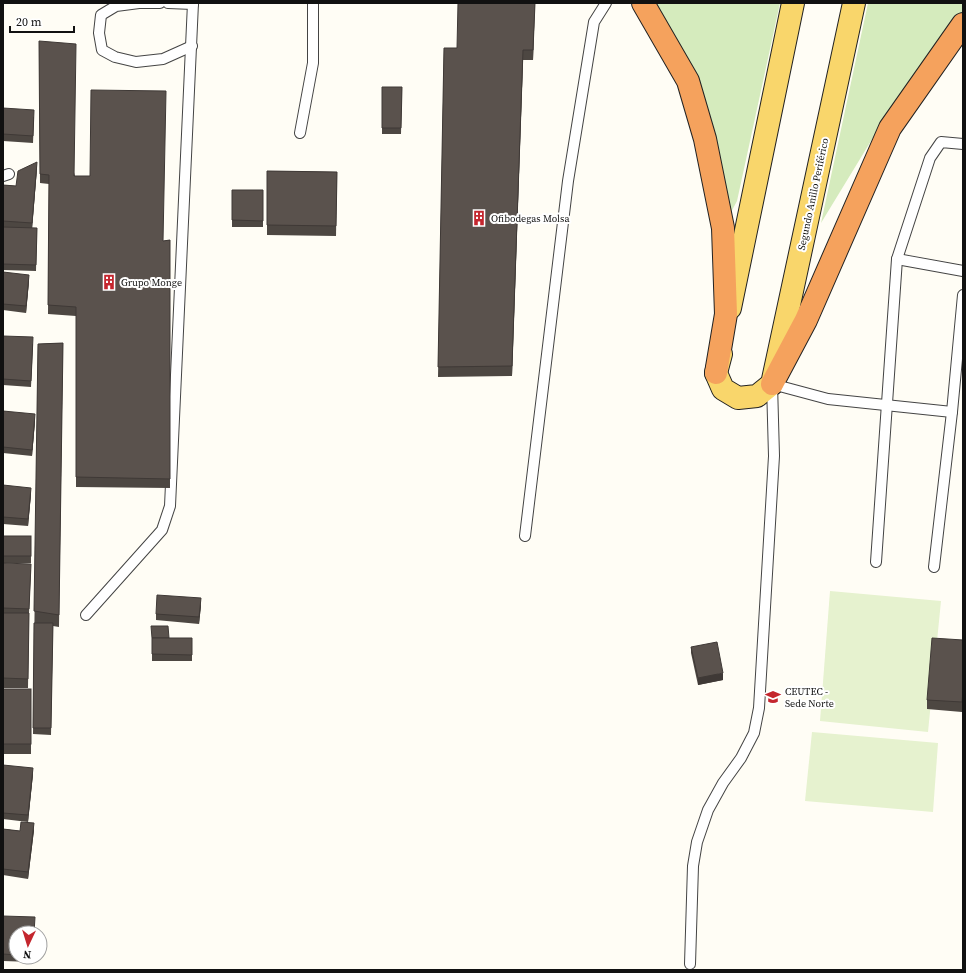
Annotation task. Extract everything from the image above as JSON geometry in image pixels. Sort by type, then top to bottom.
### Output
[{"type":"highway","points":[[643,3],[688,81],[706,139],[723,228],[726,314],[716,373]]},
{"type":"highway","points":[[772,384],[806,320],[890,128],[963,24]]},
{"type":"main road","points":[[772,384],[757,396],[738,398],[723,389],[716,373],[793,3]]},
{"type":"main road","name":"Segundo Anillo Periférico","points":[[772,384],[854,3]]},
{"type":"lane","points":[[160,3],[139,3],[116,6],[101,15],[100,33],[102,50],[115,57],[136,62],[163,60],[192,46]]},
{"type":"lane","points":[[86,615],[162,530],[170,506],[193,3],[168,3]]},
{"type":"lane","points":[[300,133],[314,63],[313,3]]},
{"type":"lane","points":[[525,536],[568,181],[594,22],[606,3]]},
{"type":"lane","points":[[876,562],[897,259],[930,158],[941,142],[963,144]]},
{"type":"lane","points":[[897,259],[963,271]]},
{"type":"lane","points":[[934,567],[952,412],[963,295]]},
{"type":"lane","points":[[690,964],[693,866],[697,842],[708,810],[723,782],[742,758],[754,733],[759,708],[774,456],[772,384],[828,399],[952,412]]},
{"type":"green space","points":[[652,3],[780,3],[737,201],[730,214]]},
{"type":"green space","points":[[868,3],[963,3],[963,11],[885,118],[821,223]]},
{"type":"green space","points":[[830,591],[941,601],[928,732],[820,721]]},
{"type":"green space","points":[[812,732],[938,743],[933,812],[805,801]]},
{"type":"building","name":"Ofibodegas Molsa","points":[[458,3],[535,3],[533,50],[523,50],[512,366],[438,367],[444,48],[457,48]]},
{"type":"building","name":"Grupo Monge","points":[[39,41],[76,44],[74,176],[90,176],[91,90],[166,91],[163,241],[170,240],[170,479],[76,477],[76,307],[48,305],[49,175],[40,174]]},
{"type":"building","points":[[382,87],[402,87],[401,128],[382,128]]},
{"type":"building","points":[[3,108],[34,110],[33,136],[3,134]]},
{"type":"building","points":[[37,162],[32,223],[3,221],[3,185],[16,186],[18,171]]},
{"type":"building","points":[[267,171],[337,172],[336,226],[267,225]]},
{"type":"building","points":[[232,190],[263,190],[263,221],[232,220]]},
{"type":"building","points":[[3,227],[37,228],[36,265],[3,264]]},
{"type":"building","points":[[3,272],[29,275],[26,306],[3,304]]},
{"type":"building","points":[[3,336],[33,337],[31,381],[3,379]]},
{"type":"building","points":[[63,343],[59,615],[34,611],[38,344]]},
{"type":"building","points":[[3,411],[35,414],[32,450],[3,447]]},
{"type":"building","points":[[3,485],[31,488],[28,519],[3,517]]},
{"type":"building","points":[[3,536],[31,536],[31,556],[3,556]]},
{"type":"building","points":[[3,563],[31,564],[29,609],[3,608]]},
{"type":"building","points":[[157,595],[201,598],[199,617],[156,614]]},
{"type":"building","points":[[3,613],[29,613],[28,679],[3,678]]},
{"type":"building","points":[[34,623],[53,623],[51,728],[33,728]]},
{"type":"building","points":[[151,626],[168,626],[169,638],[152,638]]},
{"type":"building","points":[[152,638],[192,638],[192,655],[152,654]]},
{"type":"building","points":[[932,638],[963,640],[962,702],[927,700]]},
{"type":"building","points":[[717,642],[723,673],[698,678],[691,647]]},
{"type":"building","points":[[3,689],[31,689],[31,744],[3,744]]},
{"type":"building","points":[[3,765],[33,768],[28,815],[3,813]]},
{"type":"building","points":[[21,822],[34,823],[28,872],[3,869],[3,829],[20,831]]},
{"type":"building","points":[[3,916],[35,917],[34,925],[8,925],[8,954],[3,954]]},
{"type":"place","name":"Ofibodegas Molsa","points":[[479,218]]},
{"type":"place","name":"Grupo Monge","points":[[109,282]]},
{"type":"place","name":"CEUTEC - Sede Norte","points":[[773,697]]}]
